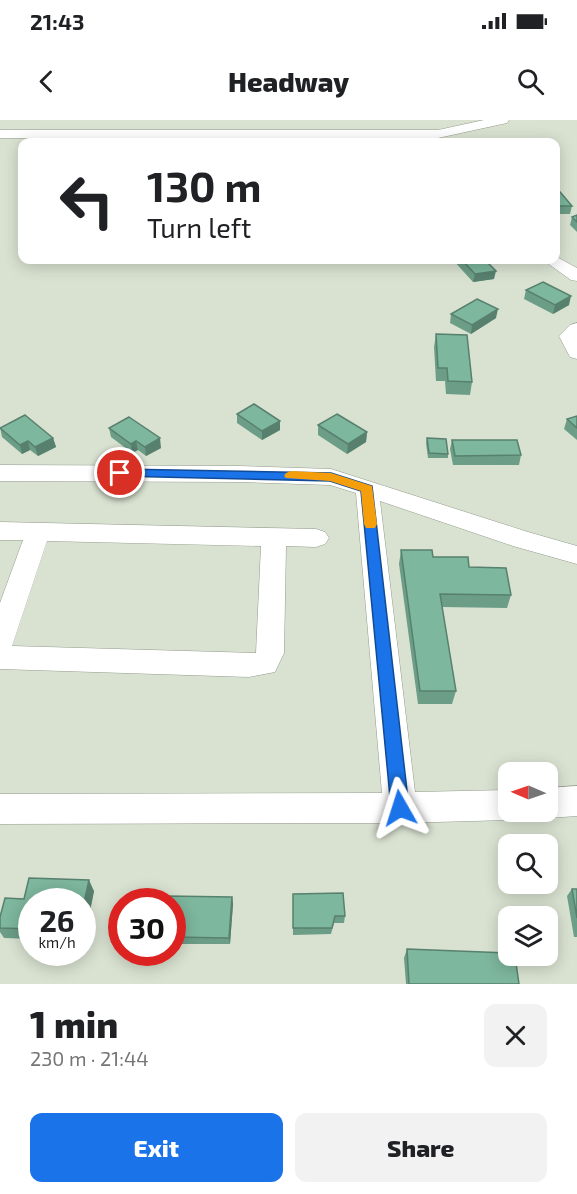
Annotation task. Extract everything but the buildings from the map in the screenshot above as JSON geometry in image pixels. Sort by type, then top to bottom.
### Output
[{"type":"street","points":[[0,134],[441,138],[502,120]]},
{"type":"street","points":[[558,264],[577,276]]},
{"type":"street","points":[[577,330],[569,336],[577,353]]},
{"type":"street","points":[[0,473],[239,474],[331,477],[522,540],[577,555]]},
{"type":"street","points":[[367,489],[400,808]]},
{"type":"street","points":[[0,531],[316,538]]},
{"type":"street","points":[[0,642],[38,532]]},
{"type":"street","points":[[0,657],[265,664],[270,653],[274,537]]},
{"type":"street","points":[[558,802],[577,801]]},
{"type":"street","points":[[0,809],[400,808],[498,805]]},
{"type":"slow traffic","points":[[291,476],[331,477],[367,489],[371,524]]},
{"type":"route","points":[[120,473],[331,477],[367,489],[400,808]]}]
